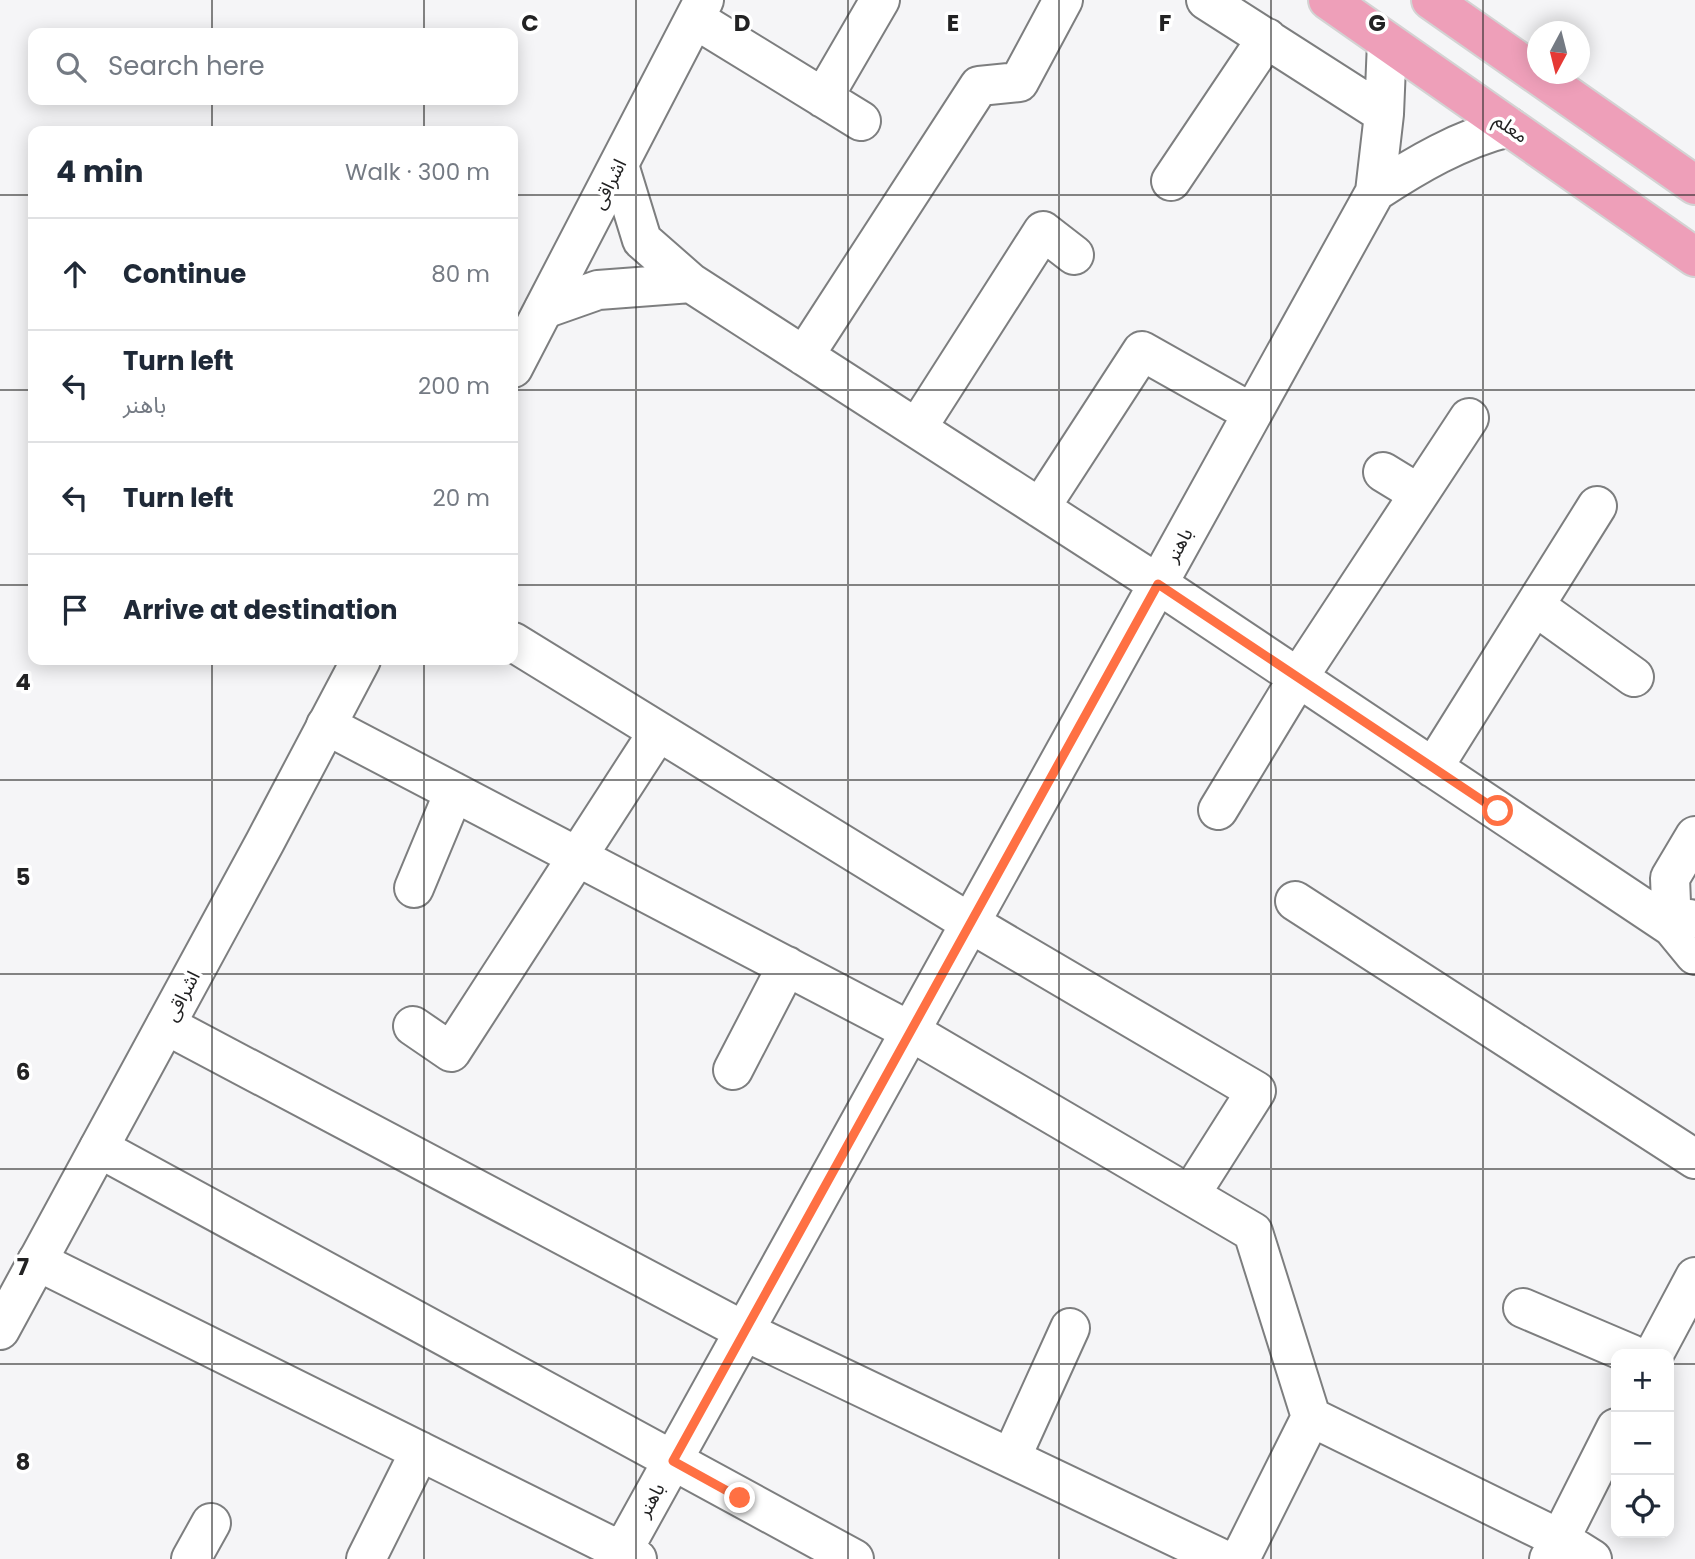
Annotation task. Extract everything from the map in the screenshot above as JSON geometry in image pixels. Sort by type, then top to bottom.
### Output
[{"type":"main road","name":"معلم","points":[[1328,0],[1695,257]]},
{"type":"main road","points":[[1431,0],[1695,185]]},
{"type":"street","points":[[823,98],[880,0]]},
{"type":"street","points":[[804,356],[979,86],[1019,82],[1063,0]]},
{"type":"street","points":[[1206,0],[1384,114]]},
{"type":"street","points":[[699,9],[823,98],[861,121]]},
{"type":"street","name":"اشراقی","points":[[518,358],[699,9]]},
{"type":"street","points":[[1171,181],[1267,38]]},
{"type":"street","points":[[1374,192],[1384,114],[1387,42]]},
{"type":"street","points":[[1374,192],[1417,164],[1488,132],[1509,127]]},
{"type":"street","points":[[619,165],[642,240],[691,283],[1158,584],[1433,768],[1687,933]]},
{"type":"street","name":"باهنر","points":[[626,1556],[673,1461],[744,1331],[1374,192]]},
{"type":"street","points":[[917,428],[1042,231],[1074,255]]},
{"type":"street","points":[[544,309],[598,290],[691,283]]},
{"type":"street","points":[[1041,508],[1142,351],[1252,412]]},
{"type":"street","points":[[1218,810],[1298,678],[1469,418]]},
{"type":"street","points":[[1383,472],[1419,494]]},
{"type":"street","points":[[1433,768],[1597,506]]},
{"type":"street","points":[[1535,606],[1634,677]]},
{"type":"street","points":[[518,645],[970,923],[1256,1091],[1190,1195]]},
{"type":"street","name":"اشراقی","points":[[0,1330],[357,665]]},
{"type":"street","points":[[326,725],[910,1031],[1252,1232],[1311,1417],[1554,1549],[1592,1559]]},
{"type":"street","points":[[413,1027],[452,1052],[658,732]]},
{"type":"street","points":[[414,888],[454,792]]},
{"type":"street","points":[[1687,933],[1670,878],[1695,836]]},
{"type":"street","points":[[1296,901],[1695,1159]]},
{"type":"street","points":[[733,1070],[787,967]]},
{"type":"street","points":[[166,1025],[744,1331],[1222,1559]]},
{"type":"street","points":[[99,1148],[853,1559]]},
{"type":"street","points":[[37,1261],[626,1556]]},
{"type":"street","points":[[1657,1349],[1695,1277]]},
{"type":"street","points":[[1523,1308],[1619,1349]]},
{"type":"street","points":[[1011,1458],[1070,1328]]},
{"type":"street","points":[[1240,1559],[1311,1417]]},
{"type":"street","points":[[1554,1549],[1611,1438]]},
{"type":"street","points":[[366,1559],[420,1451]]},
{"type":"street","points":[[191,1559],[211,1522]]},
{"type":"route","points":[[740,1498],[673,1461],[1158,584],[1498,811]]}]
